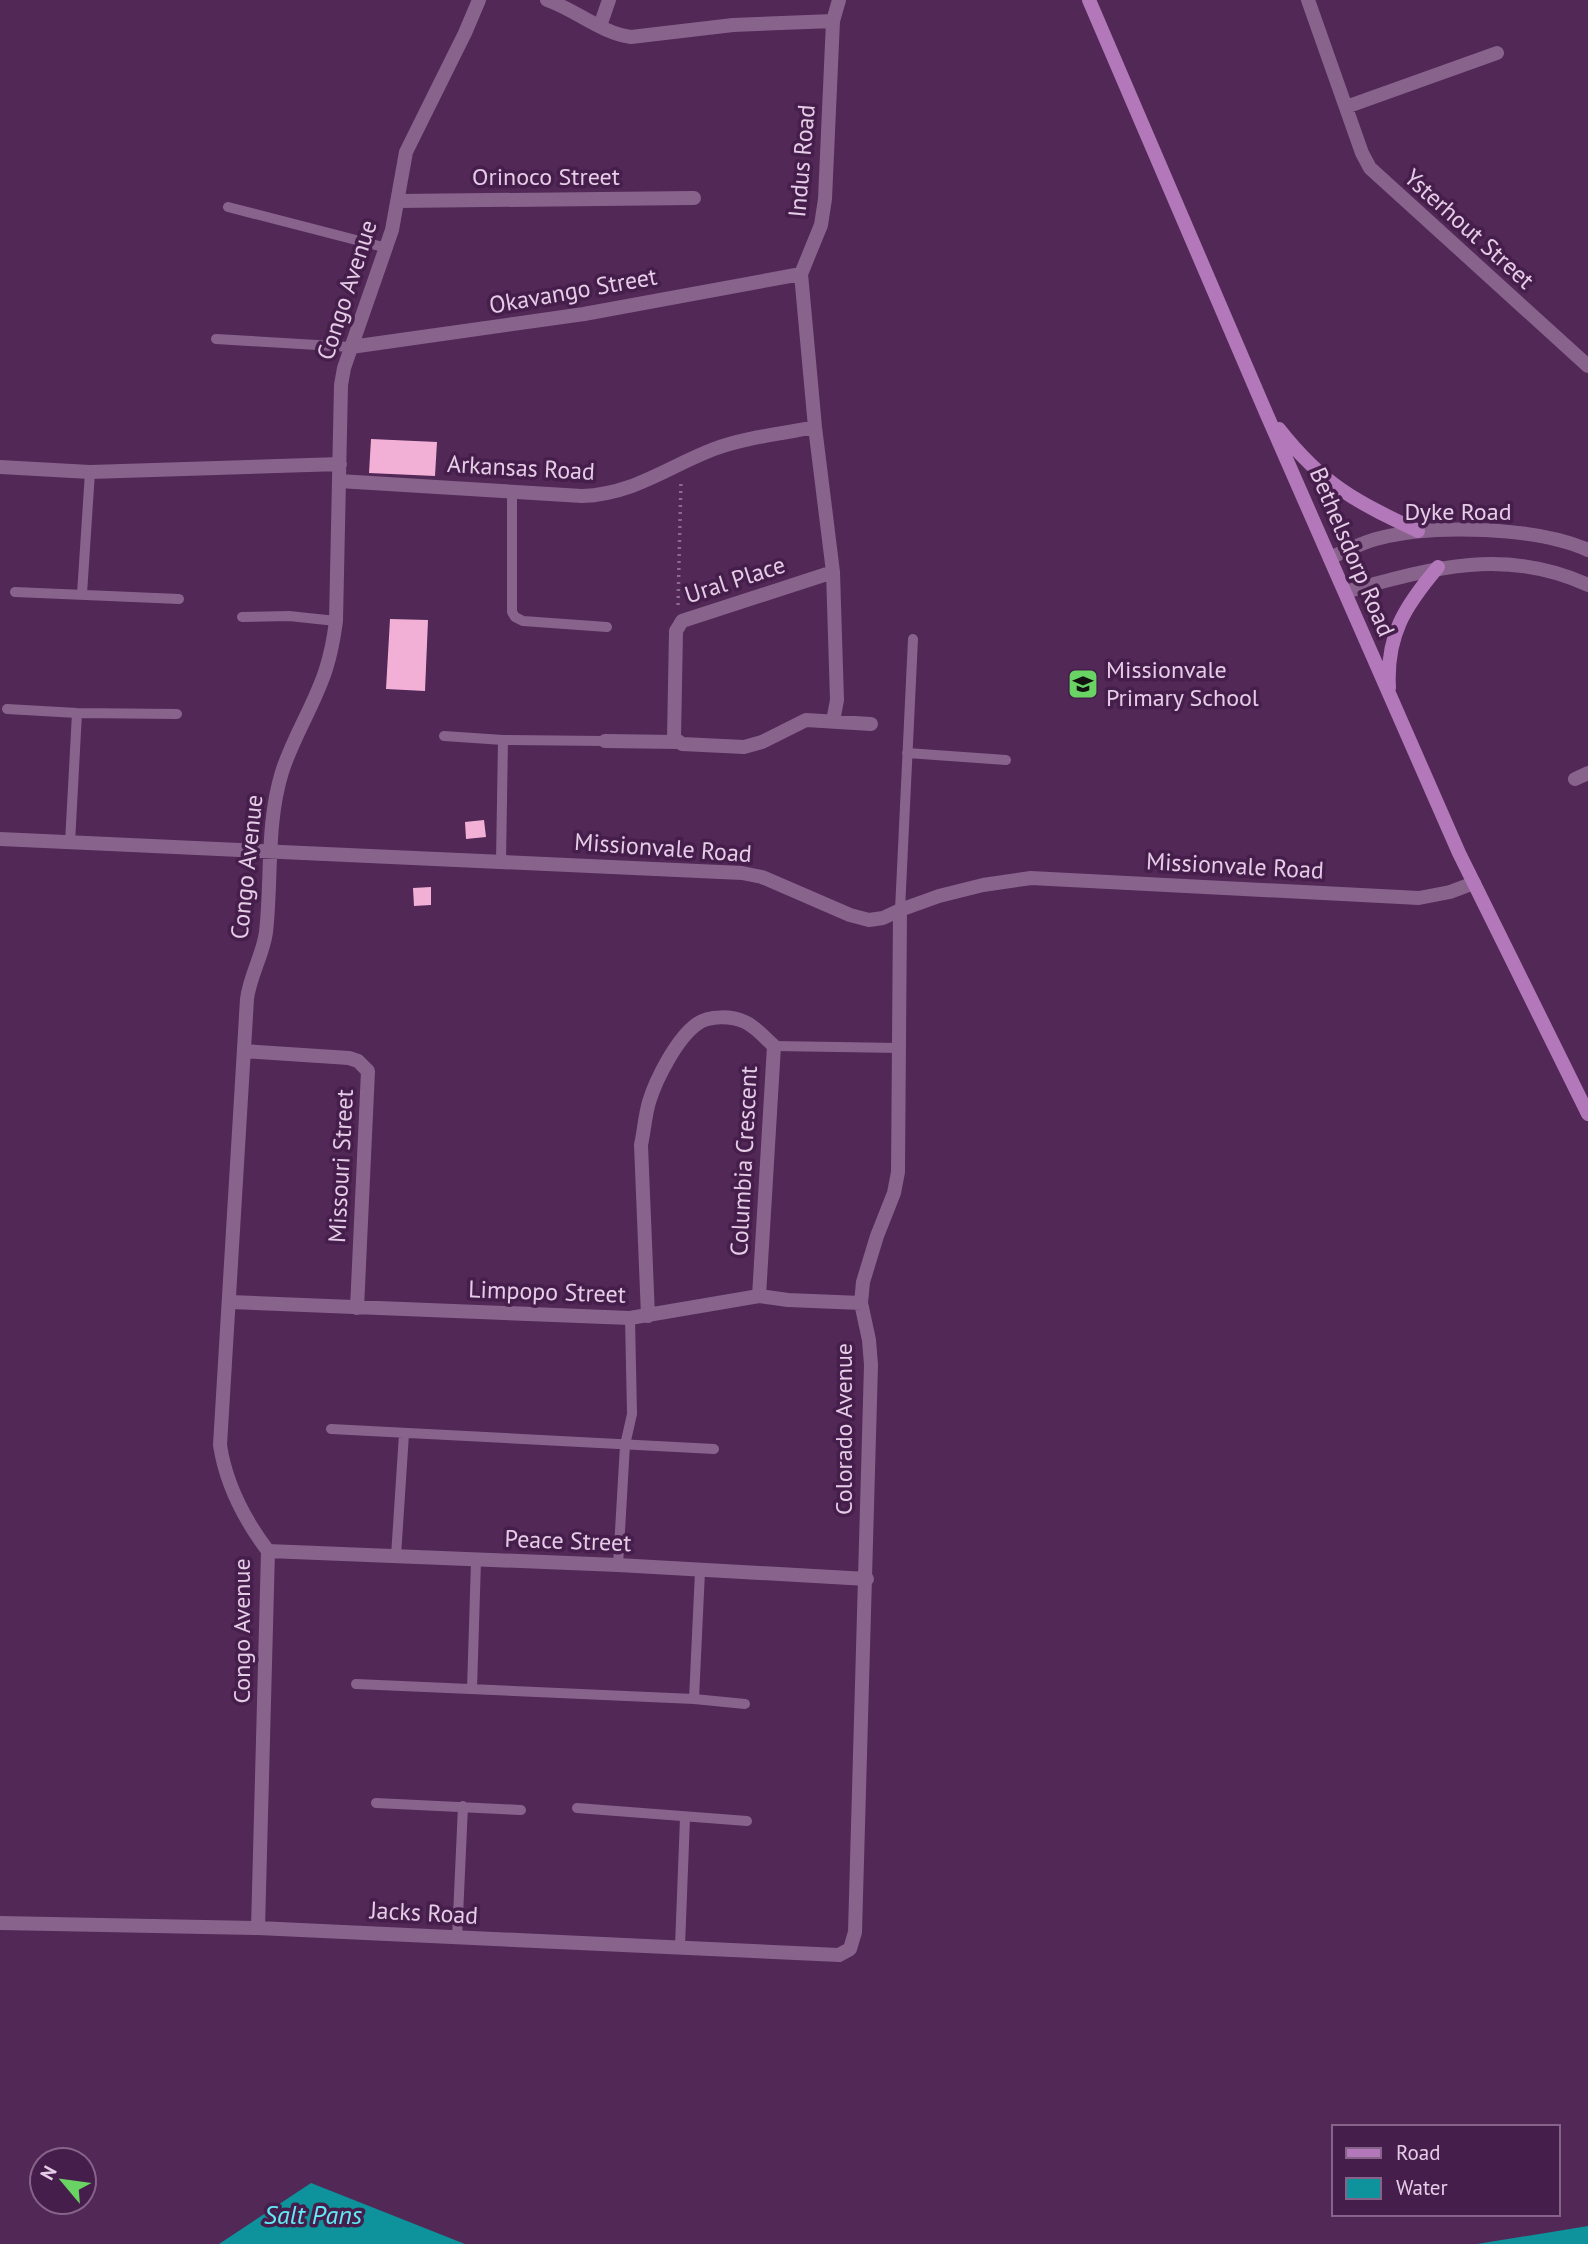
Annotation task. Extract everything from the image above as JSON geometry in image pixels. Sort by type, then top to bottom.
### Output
[{"type":"main road","name":"Bethelsdorp Road","points":[[1089,0],[1390,698],[1474,883],[1588,1114]]},
{"type":"main road","points":[[1267,415],[1299,454],[1329,482],[1346,495],[1418,531]]},
{"type":"main road","points":[[1390,698],[1388,670],[1400,618],[1438,567]]},
{"type":"street","name":"Congo Avenue","points":[[258,1928],[268,1551],[236,1500],[224,1468],[220,1445],[249,984],[266,933],[276,794],[283,771],[326,671],[336,621],[341,385],[351,347],[387,248],[406,152],[479,0]]},
{"type":"street","points":[[547,0],[565,6],[617,35],[631,37],[733,25],[833,21]]},
{"type":"street","points":[[600,26],[609,0]]},
{"type":"street","name":"Indus Road","points":[[833,721],[837,699],[833,572],[815,427],[801,274],[821,225],[825,199],[833,21],[839,0]]},
{"type":"street","name":"Ysterhout Street","points":[[1308,0],[1362,153],[1370,168],[1588,366]]},
{"type":"street","points":[[1346,107],[1497,53]]},
{"type":"street","name":"Orinoco Street","points":[[398,201],[694,198]]},
{"type":"street","name":"Okavango Street","points":[[351,347],[584,314],[801,274]]},
{"type":"street","name":"Arkansas Road","points":[[339,481],[605,495],[625,490],[728,444],[815,427]]},
{"type":"street","points":[[0,467],[90,472],[340,464]]},
{"type":"street","name":"Dyke Road","points":[[1331,558],[1356,545],[1418,531],[1502,531],[1550,538],[1588,550]]},
{"type":"street","points":[[1345,592],[1438,567],[1477,564],[1541,570],[1588,585]]},
{"type":"street","name":"Ural Place","points":[[677,742],[673,732],[678,625],[682,621],[833,572]]},
{"type":"street","points":[[605,741],[677,742],[744,747],[762,743],[806,720],[871,724]]},
{"type":"street","name":"Missionvale Road","points":[[0,839],[742,873],[762,877],[842,912],[869,920],[883,918],[900,910],[983,885],[1031,878],[1419,898],[1450,892],[1474,883]]},
{"type":"street","name":"Colorado Avenue","points":[[846,1952],[853,1943],[855,1932],[867,1579],[871,1365],[861,1303],[867,1263],[894,1193],[898,1172],[900,910]]},
{"type":"street","name":"Columbia Crescent","points":[[648,1316],[642,1145],[649,1103],[657,1079],[684,1039],[697,1024],[706,1020],[736,1019],[746,1022],[774,1046],[759,1296]]},
{"type":"street","name":"Missouri Street","points":[[244,1051],[349,1058],[358,1060],[368,1071],[357,1308]]},
{"type":"street","name":"Limpopo Street","points":[[230,1302],[630,1318],[759,1296],[861,1303]]},
{"type":"street","name":"Peace Street","points":[[268,1551],[618,1565],[867,1579]]},
{"type":"street","name":"Jacks Road","points":[[0,1923],[258,1928],[839,1955],[846,1952]]},
{"type":"lane","points":[[228,207],[387,248]]},
{"type":"lane","points":[[216,339],[351,347]]},
{"type":"lane","points":[[82,594],[90,472]]},
{"type":"lane","points":[[512,492],[512,612],[515,617],[523,621],[607,627]]},
{"type":"lane","points":[[15,592],[179,599]]},
{"type":"lane","points":[[242,617],[336,621]]},
{"type":"lane","points":[[900,910],[913,639]]},
{"type":"lane","points":[[7,709],[177,714]]},
{"type":"lane","points":[[70,843],[78,713]]},
{"type":"lane","points":[[444,736],[503,740],[605,741]]},
{"type":"lane","points":[[501,861],[503,740]]},
{"type":"lane","points":[[907,753],[1006,760]]},
{"type":"lane","points":[[774,1046],[900,1048]]},
{"type":"lane","points":[[618,1565],[625,1445],[632,1414],[630,1318]]},
{"type":"lane","points":[[331,1429],[714,1449]]},
{"type":"lane","points":[[396,1556],[404,1434]]},
{"type":"lane","points":[[472,1689],[476,1561]]},
{"type":"lane","points":[[694,1699],[700,1570]]},
{"type":"lane","points":[[356,1684],[694,1699],[745,1704]]},
{"type":"lane","points":[[376,1803],[520,1810]]},
{"type":"lane","points":[[457,1938],[463,1806]]},
{"type":"lane","points":[[577,1808],[747,1821]]},
{"type":"lane","points":[[680,1946],[685,1818]]},
{"type":"path","points":[[678,625],[682,464]]},
{"type":"water","name":"Salt Pans","points":[[311,2183],[465,2244],[219,2244]]},
{"type":"water","points":[[1588,2226],[1588,2244],[1477,2244]]},
{"type":"building","points":[[371,439],[437,442],[435,476],[369,473]]},
{"type":"building","points":[[390,619],[428,620],[425,691],[386,689]]},
{"type":"building","points":[[484,820],[486,837],[466,839],[465,822]]},
{"type":"building","points":[[431,887],[431,905],[414,906],[413,888]]},
{"type":"place","name":"Missionvale Primary School","points":[[1083,684]]}]
